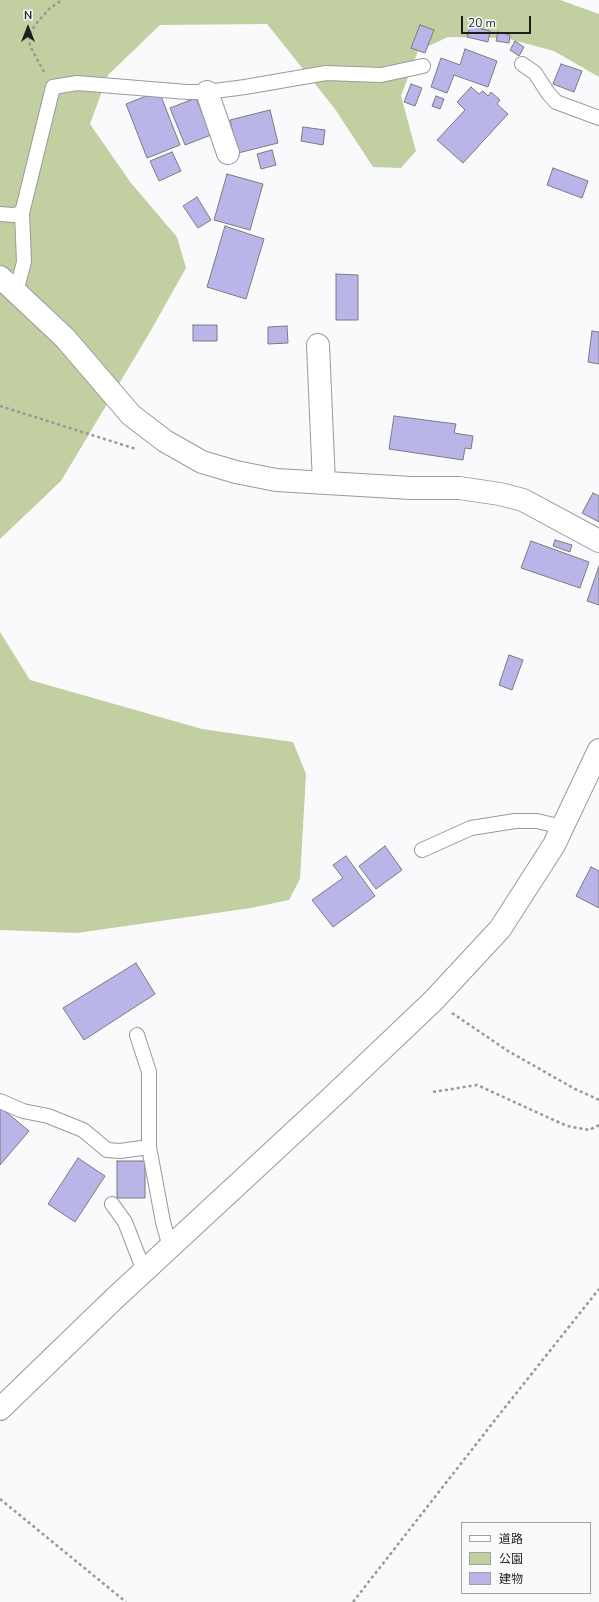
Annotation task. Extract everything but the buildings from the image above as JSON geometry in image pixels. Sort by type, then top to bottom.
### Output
[{"type":"street","points":[[207,92],[228,153]]},
{"type":"street","points":[[0,277],[64,338],[131,415],[165,442],[202,462],[236,472],[276,480],[411,488],[459,488],[500,494],[523,500],[599,541]]},
{"type":"street","points":[[318,345],[324,483]]},
{"type":"street","points":[[0,1409],[144,1271],[433,1001],[500,929],[554,845],[599,750]]},
{"type":"lane","points":[[522,64],[535,73],[548,93],[556,102],[599,118]]},
{"type":"lane","points":[[16,292],[24,262],[22,213],[53,87],[77,83],[187,92],[207,92],[326,73],[381,75],[423,66]]},
{"type":"lane","points":[[0,214],[13,215],[22,213]]},
{"type":"lane","points":[[422,850],[471,828],[515,821],[537,821],[562,827]]},
{"type":"lane","points":[[137,1035],[149,1072],[149,1147],[163,1222],[170,1247]]},
{"type":"lane","points":[[0,1100],[23,1111],[48,1116],[73,1125],[83,1130],[107,1150],[120,1151],[149,1147]]},
{"type":"lane","points":[[112,1204],[125,1222],[144,1271]]},
{"type":"path","points":[[53,87],[34,55],[30,46],[29,35],[35,25],[50,8],[62,0]]},
{"type":"path","points":[[0,406],[140,450]]},
{"type":"path","points":[[433,1001],[508,1051],[574,1089],[599,1100]]},
{"type":"path","points":[[433,1092],[477,1085],[567,1126],[589,1130],[599,1126]]},
{"type":"path","points":[[353,1602],[599,1289]]},
{"type":"path","points":[[0,1499],[126,1602]]},
{"type":"green space","points":[[0,0],[560,0],[599,14],[599,77],[554,51],[505,38],[448,37],[418,51],[401,96],[416,151],[401,168],[373,167],[335,109],[267,24],[160,25],[108,75],[90,124],[131,183],[177,237],[186,268],[150,332],[61,481],[0,539]]},
{"type":"green space","points":[[0,632],[30,680],[202,729],[293,742],[306,774],[300,879],[289,900],[251,908],[77,933],[0,930]]}]
